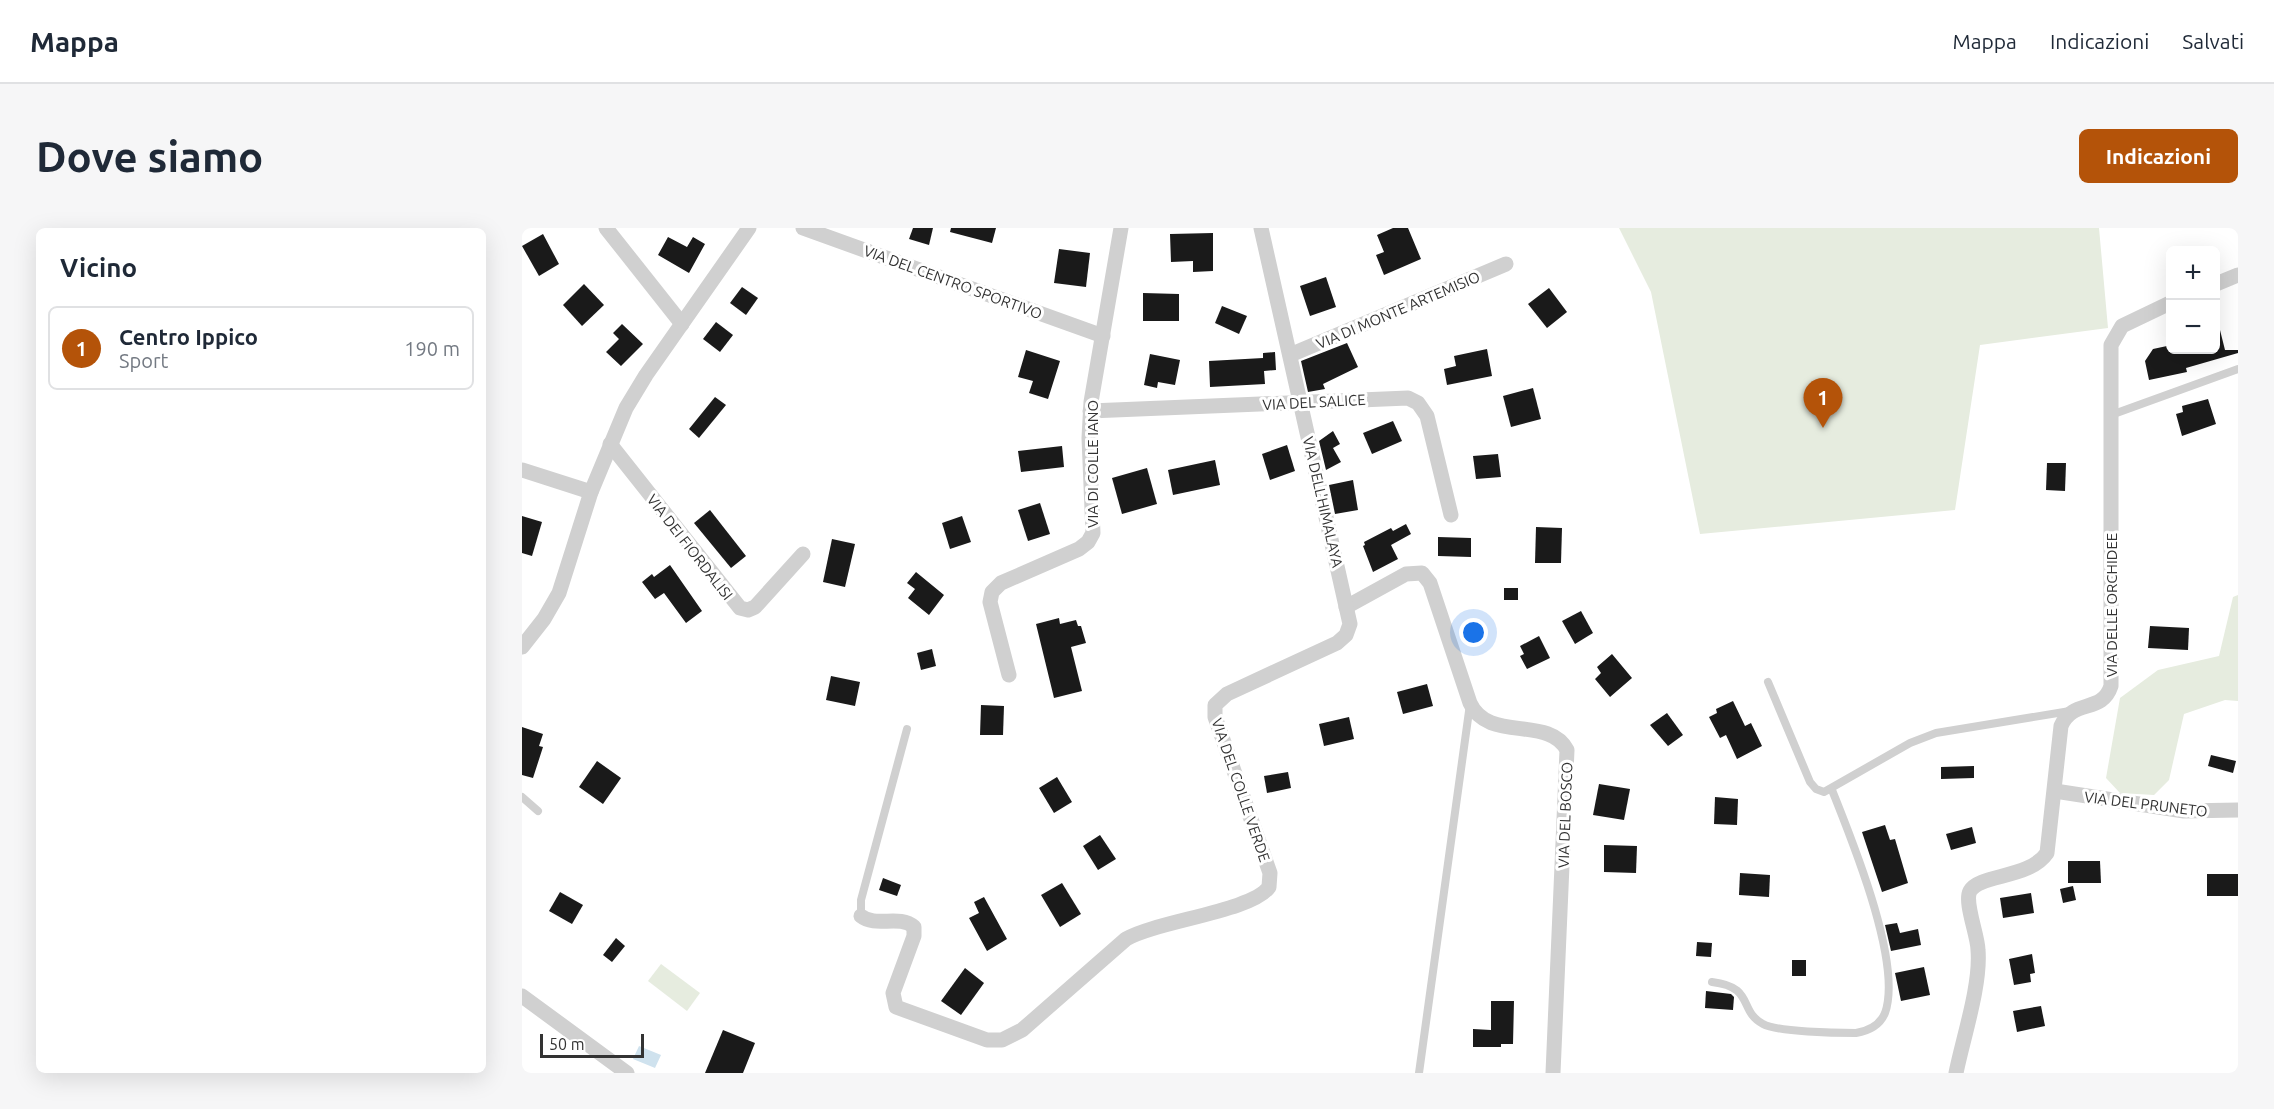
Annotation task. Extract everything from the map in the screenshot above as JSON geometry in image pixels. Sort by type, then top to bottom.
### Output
[{"type":"street","points":[[606,228],[682,324]]},
{"type":"street","points":[[522,647],[544,619],[559,593],[591,492],[610,444],[636,391],[749,228]]},
{"type":"street","name":"VIA DEL CENTRO SPORTIVO","points":[[803,228],[1103,336]]},
{"type":"street","name":"VIA DI COLLE IANO","points":[[1009,675],[990,596],[1001,583],[1078,549],[1091,537],[1094,526],[1090,411],[1121,228]]},
{"type":"street","name":"VIA DELL'HIMALAYA","points":[[1261,228],[1350,624],[1346,635]]},
{"type":"street","name":"VIA DI MONTE ARTEMISIO","points":[[1290,355],[1506,264]]},
{"type":"street","points":[[2220,282],[2238,274]]},
{"type":"street","name":"VIA DELLE ORCHIDEE","points":[[2071,711],[2101,701],[2111,686],[2110,349],[2114,335],[2122,326],[2166,305]]},
{"type":"street","name":"VIA DEL SALICE","points":[[1090,411],[1398,398],[1418,403],[1428,419],[1451,515]]},
{"type":"street","name":"VIA DEI FIORDALISI","points":[[610,444],[740,608],[748,610],[755,607],[803,554]]},
{"type":"street","points":[[522,470],[591,492]]},
{"type":"street","name":"VIA DEL BOSCO","points":[[1346,607],[1406,574],[1422,573],[1430,583],[1470,703],[1476,713],[1488,722],[1552,735],[1559,739],[1567,750],[1553,1073]]},
{"type":"street","name":"VIA DEL COLLE VERDE","points":[[861,916],[869,921],[906,922],[914,927],[914,936],[894,993],[893,1001],[896,1007],[996,1041],[1008,1038],[1022,1030],[1111,950],[1131,936],[1258,898],[1269,887],[1270,873],[1215,717],[1215,705],[1227,694],[1332,645],[1346,635]]},
{"type":"street","points":[[1956,1073],[1978,963],[1978,942],[1969,895],[1977,885],[2026,870],[2044,857],[2050,846],[2060,729],[2071,711]]},
{"type":"street","name":"VIA DEL PRUNETO","points":[[2055,791],[2184,811],[2238,810]]},
{"type":"street","points":[[522,996],[627,1073]]},
{"type":"lane","points":[[2110,415],[2238,369]]},
{"type":"lane","points":[[1768,682],[1812,786],[1819,792],[1832,790],[1927,736],[2071,711]]},
{"type":"lane","points":[[1419,1073],[1470,703]]},
{"type":"lane","points":[[861,916],[861,900],[907,729]]},
{"type":"lane","points":[[1712,982],[1726,984],[1737,990],[1754,1017],[1769,1026],[1856,1033],[1869,1029],[1881,1019],[1885,1012],[1887,987],[1881,935],[1862,867],[1832,790]]},
{"type":"lane","points":[[522,797],[538,811]]},
{"type":"shaded area","points":[[1619,228],[2099,228],[2108,328],[1980,345],[1955,510],[1700,534],[1651,292]]},
{"type":"shaded area","points":[[2238,595],[2238,701],[2225,700],[2184,714],[2169,780],[2154,795],[2120,793],[2106,778],[2120,698],[2158,670],[2219,656],[2233,597]]},
{"type":"shaded area","points":[[661,964],[700,993],[687,1011],[648,981]]},
{"type":"water","points":[[639,1046],[661,1055],[655,1068],[633,1059]]},
{"type":"building","points":[[913,228],[933,228],[929,245],[909,239]]},
{"type":"building","points":[[951,228],[996,228],[992,243],[950,232]]},
{"type":"building","points":[[1393,228],[1408,228],[1421,259],[1384,275],[1376,255],[1384,252],[1377,235]]},
{"type":"building","points":[[1213,233],[1213,271],[1193,272],[1193,261],[1171,262],[1170,234]]},
{"type":"building","points":[[543,234],[559,264],[539,276],[522,246]]},
{"type":"building","points":[[668,237],[687,247],[693,237],[705,244],[689,273],[658,255]]},
{"type":"building","points":[[1059,249],[1090,253],[1086,287],[1054,283]]},
{"type":"building","points":[[1326,277],[1336,307],[1310,316],[1300,286]]},
{"type":"building","points":[[584,284],[604,305],[582,326],[563,305]]},
{"type":"building","points":[[742,287],[758,298],[746,315],[730,303]]},
{"type":"building","points":[[1549,288],[1567,312],[1547,328],[1528,304]]},
{"type":"building","points":[[1143,293],[1179,294],[1179,321],[1143,321]]},
{"type":"building","points":[[1222,306],[1247,316],[1239,334],[1215,323]]},
{"type":"building","points":[[716,322],[733,335],[720,352],[703,339]]},
{"type":"building","points":[[622,324],[643,344],[621,366],[606,352],[619,339],[613,333]]},
{"type":"building","points":[[2220,330],[2225,350],[2238,350],[2238,353],[2186,368],[2187,372],[2149,380],[2145,361],[2153,349],[2166,346],[2166,354],[2220,354]]},
{"type":"building","points":[[1347,343],[1358,367],[1323,384],[1325,389],[1308,392],[1301,361]]},
{"type":"building","points":[[1487,349],[1492,376],[1447,385],[1444,369],[1456,366],[1454,356]]},
{"type":"building","points":[[1026,350],[1060,361],[1048,399],[1029,393],[1033,381],[1018,377]]},
{"type":"building","points":[[1275,352],[1276,370],[1264,371],[1265,384],[1210,387],[1209,361],[1263,358],[1263,353]]},
{"type":"building","points":[[1150,354],[1180,360],[1175,385],[1158,382],[1157,388],[1144,385]]},
{"type":"building","points":[[1533,388],[1541,419],[1511,427],[1503,396]]},
{"type":"building","points":[[715,397],[726,405],[699,438],[689,429]]},
{"type":"building","points":[[2208,399],[2216,424],[2182,436],[2176,414],[2183,412],[2182,406]]},
{"type":"building","points":[[1393,421],[1402,441],[1372,454],[1363,433]]},
{"type":"building","points":[[1333,431],[1340,444],[1333,448],[1341,462],[1326,470],[1319,441]]},
{"type":"building","points":[[1287,445],[1295,471],[1270,480],[1262,454]]},
{"type":"building","points":[[1062,446],[1064,467],[1021,472],[1018,451]]},
{"type":"building","points":[[1498,454],[1501,477],[1476,479],[1473,456]]},
{"type":"building","points":[[1215,460],[1220,485],[1173,495],[1168,470]]},
{"type":"building","points":[[2047,463],[2066,463],[2065,491],[2046,490]]},
{"type":"building","points":[[1147,468],[1157,504],[1122,514],[1112,478]]},
{"type":"building","points":[[1353,480],[1358,510],[1335,514],[1329,485]]},
{"type":"building","points":[[1040,503],[1050,534],[1028,541],[1018,510]]},
{"type":"building","points":[[710,510],[746,556],[731,568],[694,523]]},
{"type":"building","points":[[522,516],[542,522],[532,556],[522,553]]},
{"type":"building","points":[[962,516],[971,542],[950,549],[942,523]]},
{"type":"building","points":[[1406,524],[1411,534],[1391,545],[1398,559],[1373,572],[1363,546],[1364,542],[1391,528],[1393,531]]},
{"type":"building","points":[[1536,527],[1562,528],[1561,563],[1535,563]]},
{"type":"building","points":[[1438,537],[1471,538],[1471,557],[1438,556]]},
{"type":"building","points":[[832,539],[855,544],[845,587],[823,582]]},
{"type":"building","points":[[670,565],[702,611],[686,623],[664,593],[655,599],[642,582],[652,574],[654,577]]},
{"type":"building","points":[[916,572],[944,595],[929,615],[908,598],[915,589],[907,583]]},
{"type":"building","points":[[1504,588],[1518,588],[1518,600],[1504,600]]},
{"type":"building","points":[[1581,611],[1593,633],[1575,644],[1562,621]]},
{"type":"building","points":[[1059,618],[1060,624],[1076,620],[1078,626],[1081,626],[1086,643],[1071,647],[1082,691],[1054,698],[1036,624]]},
{"type":"building","points":[[2150,626],[2189,628],[2188,650],[2148,648]]},
{"type":"building","points":[[1539,636],[1550,658],[1527,669],[1520,656],[1524,654],[1520,646]]},
{"type":"building","points":[[932,649],[936,666],[921,670],[917,653]]},
{"type":"building","points":[[1612,654],[1632,678],[1610,697],[1595,679],[1601,673],[1597,667]]},
{"type":"building","points":[[831,676],[860,682],[855,706],[826,700]]},
{"type":"building","points":[[1427,684],[1433,706],[1403,714],[1397,692]]},
{"type":"building","points":[[1733,701],[1745,726],[1751,723],[1762,746],[1737,759],[1726,735],[1720,738],[1709,717],[1717,713],[1716,709]]},
{"type":"building","points":[[981,705],[1004,706],[1003,735],[980,735]]},
{"type":"building","points":[[1667,713],[1683,735],[1668,746],[1650,725]]},
{"type":"building","points":[[1349,717],[1354,739],[1324,746],[1319,724]]},
{"type":"building","points":[[522,727],[543,734],[539,746],[543,747],[533,778],[522,775]]},
{"type":"building","points":[[2211,755],[2236,761],[2233,773],[2208,766]]},
{"type":"building","points":[[597,761],[621,778],[603,804],[579,787]]},
{"type":"building","points":[[1974,766],[1974,778],[1941,779],[1941,767]]},
{"type":"building","points":[[1288,772],[1291,788],[1267,793],[1264,776]]},
{"type":"building","points":[[1057,777],[1072,802],[1054,813],[1039,788]]},
{"type":"building","points":[[1599,784],[1630,789],[1624,820],[1593,815]]},
{"type":"building","points":[[1715,797],[1738,799],[1737,825],[1714,824]]},
{"type":"building","points":[[1885,825],[1890,840],[1895,839],[1908,883],[1882,892],[1862,832]]},
{"type":"building","points":[[1972,827],[1976,843],[1951,850],[1946,834]]},
{"type":"building","points":[[1100,835],[1116,859],[1098,870],[1083,846]]},
{"type":"building","points":[[1604,845],[1637,846],[1636,873],[1604,872]]},
{"type":"building","points":[[2068,861],[2100,861],[2101,883],[2068,883]]},
{"type":"building","points":[[1740,873],[1770,875],[1769,897],[1739,895]]},
{"type":"building","points":[[2207,874],[2238,874],[2238,896],[2207,896]]},
{"type":"building","points":[[883,878],[901,885],[897,896],[879,890]]},
{"type":"building","points":[[1062,883],[1081,914],[1060,927],[1041,895]]},
{"type":"building","points":[[2073,886],[2076,900],[2063,903],[2060,889]]},
{"type":"building","points":[[560,892],[583,905],[572,924],[549,911]]},
{"type":"building","points":[[2031,893],[2034,913],[2003,918],[2000,898]]},
{"type":"building","points":[[984,897],[1007,939],[987,951],[969,918],[979,913],[974,902]]},
{"type":"building","points":[[1897,923],[1900,933],[1918,929],[1921,945],[1891,951],[1885,925]]},
{"type":"building","points":[[616,938],[625,946],[612,962],[603,955]]},
{"type":"building","points":[[1697,942],[1712,943],[1711,957],[1696,956]]},
{"type":"building","points":[[2032,954],[2035,973],[2030,974],[2031,982],[2014,985],[2009,959]]},
{"type":"building","points":[[1792,960],[1806,960],[1806,976],[1792,976]]},
{"type":"building","points":[[1924,967],[1930,995],[1901,1001],[1895,973]]},
{"type":"building","points":[[965,968],[984,983],[961,1015],[941,1001]]},
{"type":"building","points":[[1706,991],[1731,994],[1734,997],[1733,1010],[1705,1008]]},
{"type":"building","points":[[1491,1001],[1514,1001],[1513,1044],[1501,1044],[1501,1047],[1473,1047],[1473,1029],[1491,1030]]},
{"type":"building","points":[[2041,1006],[2045,1026],[2017,1032],[2013,1011]]},
{"type":"building","points":[[723,1030],[755,1043],[743,1073],[705,1073]]},
{"type":"place","name":"Centro Ippico","points":[[1823,428]]}]
